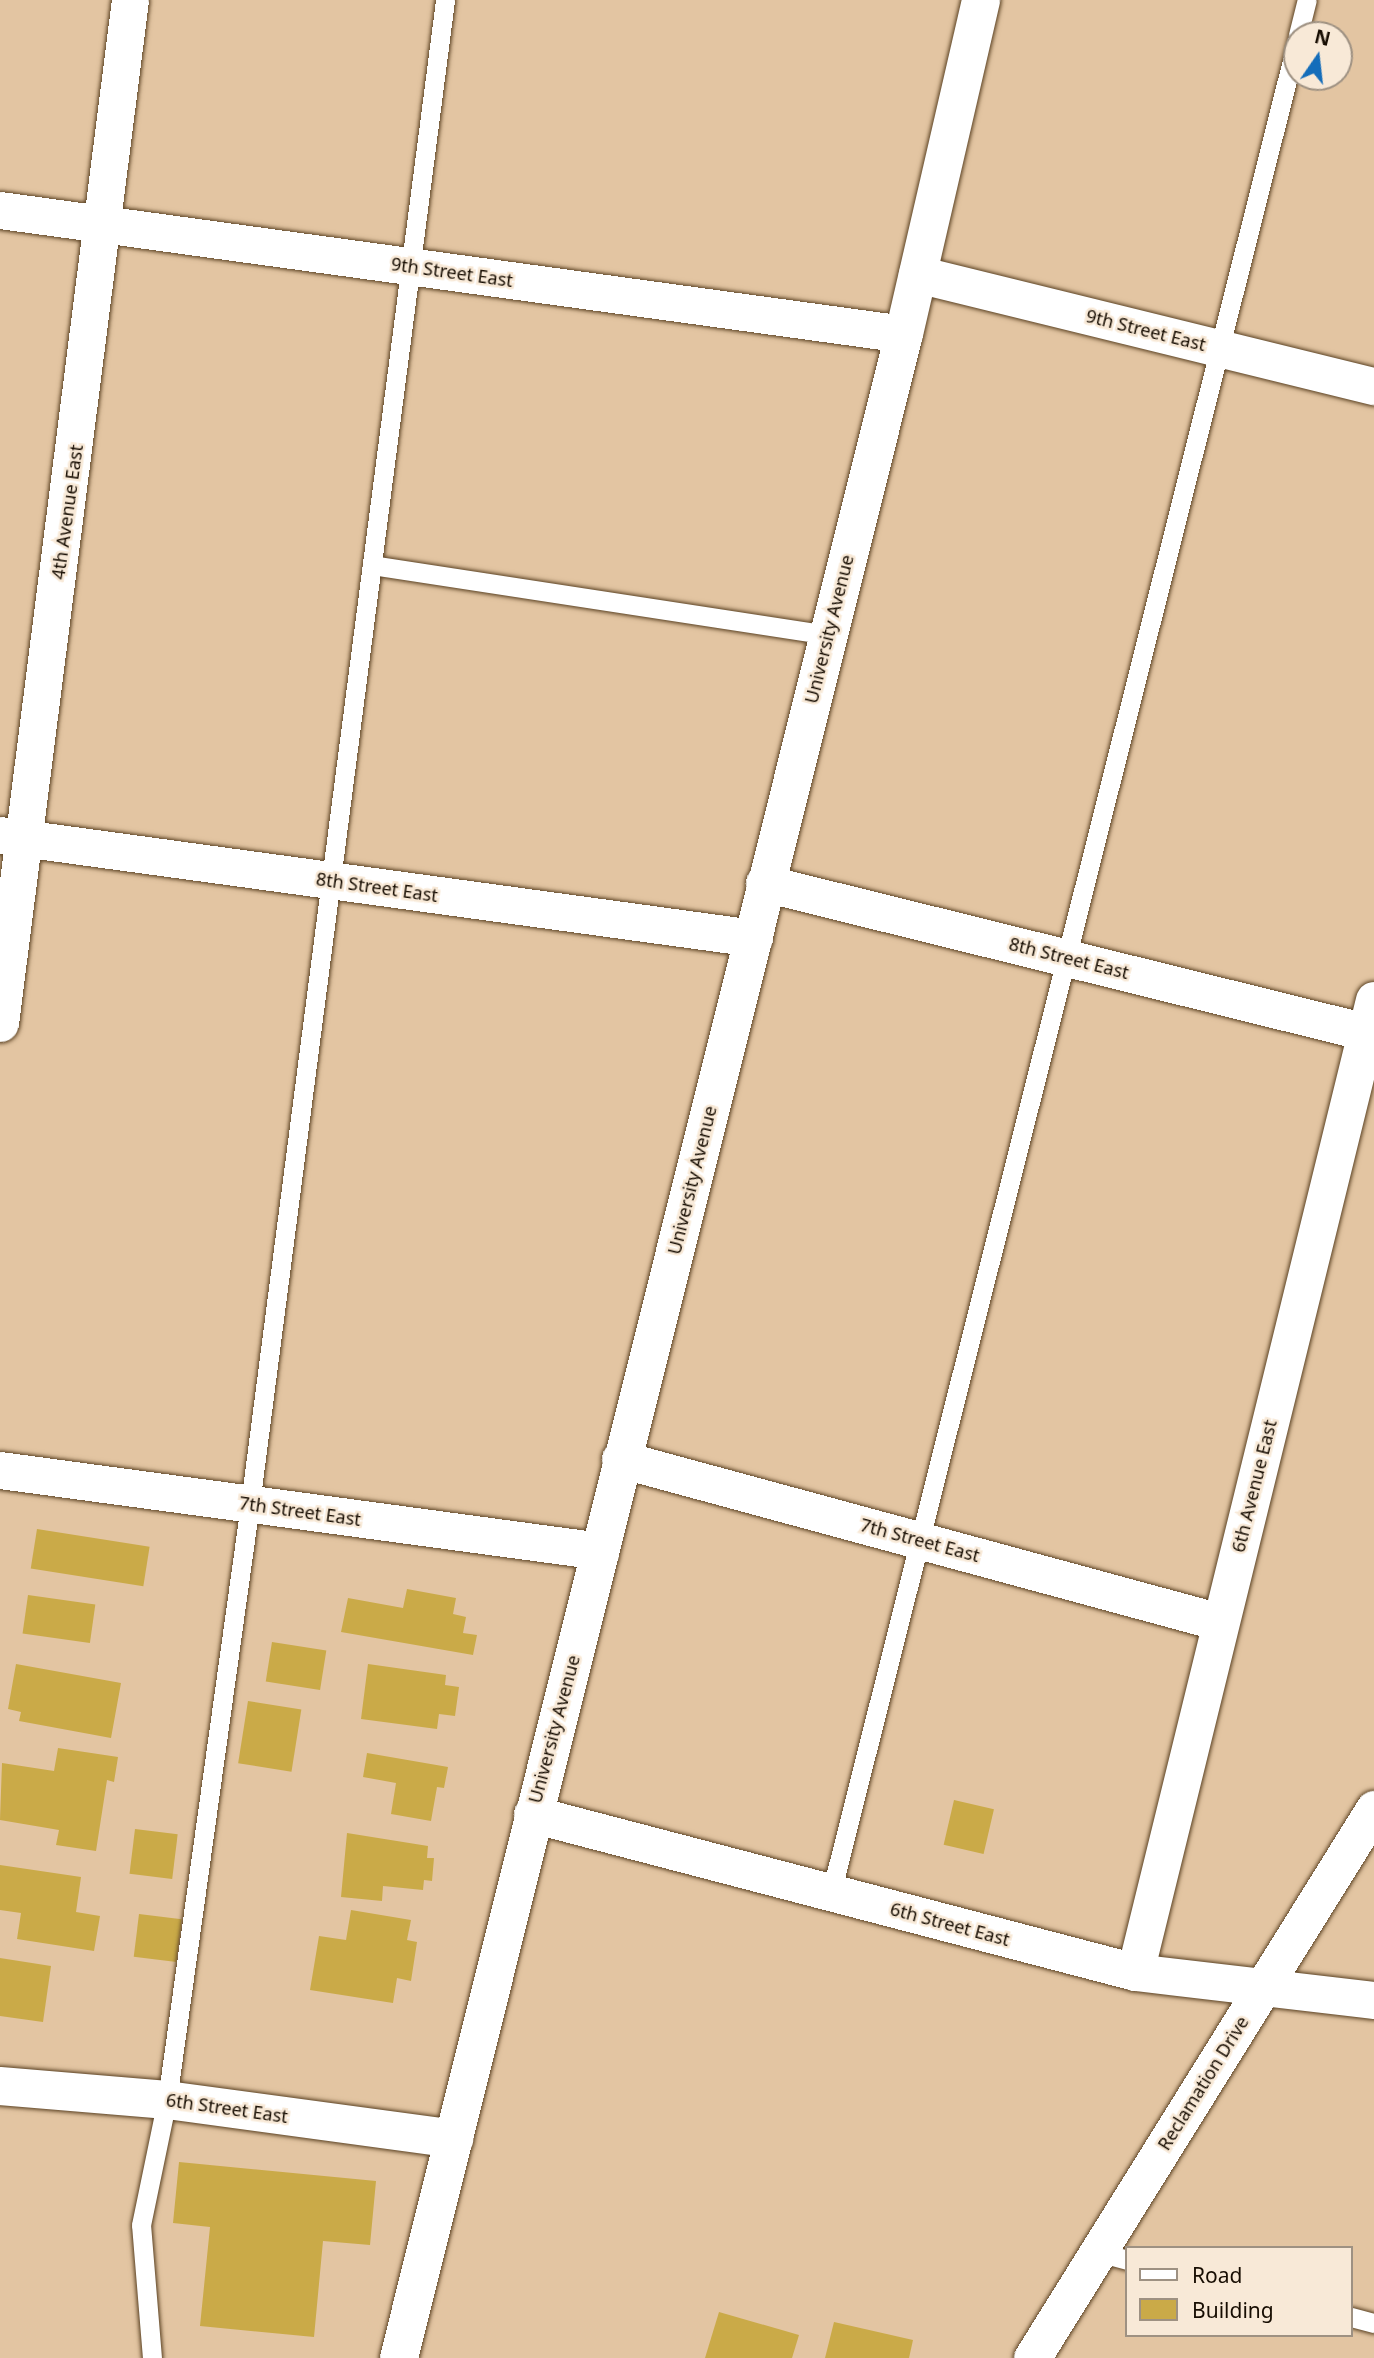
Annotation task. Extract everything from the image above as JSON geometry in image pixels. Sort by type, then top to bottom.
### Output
[{"type":"street","name":"4th Avenue East","points":[[0,1023],[12,837],[105,224],[130,0]]},
{"type":"street","name":"University Avenue","points":[[399,2358],[532,1814],[601,1551],[620,1459],[754,938],[764,883],[904,334],[981,0]]},
{"type":"street","name":"9th Street East","points":[[0,209],[904,334]]},
{"type":"street","name":"9th Street East","points":[[917,274],[1374,386]]},
{"type":"street","name":"8th Street East","points":[[12,837],[754,938]]},
{"type":"street","name":"8th Street East","points":[[764,883],[1067,958],[1371,1022]]},
{"type":"street","name":"6th Avenue East","points":[[1135,1972],[1371,1022]]},
{"type":"street","name":"7th Street East","points":[[620,1459],[1220,1622]]},
{"type":"street","name":"7th Street East","points":[[0,1470],[601,1551]]},
{"type":"street","name":"Reclamation Drive","points":[[1032,2358],[1113,2256],[1263,1987],[1374,1809]]},
{"type":"street","name":"6th Street East","points":[[532,1814],[1135,1972],[1374,2000]]},
{"type":"street","name":"6th Street East","points":[[0,2086],[167,2100],[454,2139]]},
{"type":"lane","points":[[152,2358],[141,2225],[167,2100],[250,1504],[445,0]]},
{"type":"lane","points":[[1302,21],[1307,0]]},
{"type":"lane","points":[[831,1892],[1284,91]]},
{"type":"lane","points":[[372,565],[827,635]]},
{"type":"lane","points":[[1353,2318],[1374,2323]]},
{"type":"building","points":[[37,1529],[150,1547],[143,1586],[31,1569]]},
{"type":"building","points":[[407,1589],[456,1598],[453,1614],[466,1617],[463,1633],[477,1635],[473,1655],[341,1632],[348,1598],[403,1608]]},
{"type":"building","points":[[28,1595],[95,1604],[90,1643],[23,1634]]},
{"type":"building","points":[[272,1642],[326,1651],[320,1690],[266,1682]]},
{"type":"building","points":[[16,1664],[121,1683],[111,1738],[19,1721],[21,1712],[8,1709]]},
{"type":"building","points":[[368,1664],[446,1675],[445,1685],[459,1687],[455,1716],[439,1714],[437,1729],[361,1719]]},
{"type":"building","points":[[248,1701],[301,1709],[291,1772],[238,1763]]},
{"type":"building","points":[[58,1748],[118,1757],[114,1782],[107,1780],[96,1851],[56,1845],[59,1830],[0,1820],[2,1763],[54,1771]]},
{"type":"building","points":[[367,1753],[448,1767],[444,1788],[437,1787],[431,1821],[391,1814],[396,1783],[363,1777]]},
{"type":"building","points":[[954,1800],[994,1809],[984,1854],[944,1845]]},
{"type":"building","points":[[135,1829],[178,1834],[172,1879],[130,1874]]},
{"type":"building","points":[[347,1833],[428,1846],[427,1858],[434,1858],[432,1881],[424,1880],[423,1890],[383,1886],[382,1901],[341,1897]]},
{"type":"building","points":[[0,1865],[81,1877],[76,1912],[100,1916],[94,1951],[17,1939],[21,1913],[0,1910]]},
{"type":"building","points":[[351,1910],[411,1920],[407,1940],[417,1942],[411,1981],[397,1978],[393,2003],[310,1990],[319,1936],[346,1940]]},
{"type":"building","points":[[139,1914],[182,1919],[176,1962],[134,1957]]},
{"type":"building","points":[[0,1958],[51,1966],[43,2022],[0,2016]]},
{"type":"building","points":[[179,2162],[376,2181],[370,2245],[323,2241],[314,2337],[200,2326],[210,2227],[173,2223]]},
{"type":"building","points":[[719,2312],[799,2335],[792,2358],[705,2358]]},
{"type":"building","points":[[834,2322],[913,2340],[909,2358],[825,2358]]}]
